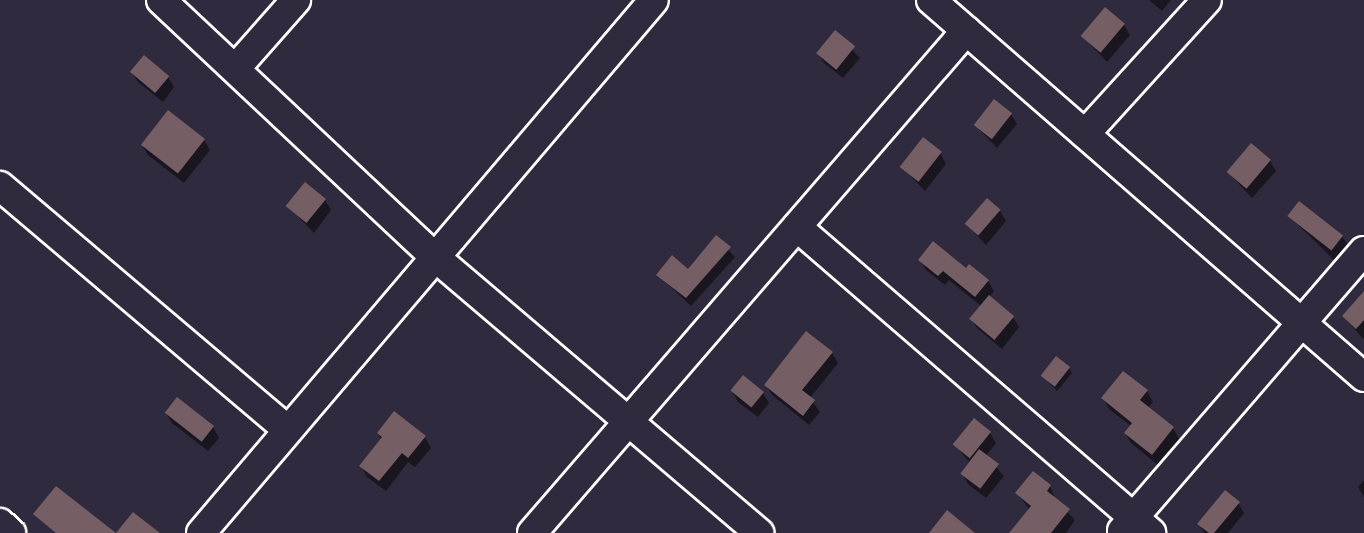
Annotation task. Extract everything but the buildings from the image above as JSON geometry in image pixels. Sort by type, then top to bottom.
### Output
[{"type":"street","points":[[161,0],[435,257],[630,420],[759,533]]},
{"type":"street","points":[[236,68],[296,0]]},
{"type":"street","points":[[201,533],[654,0]]},
{"type":"street","points":[[931,0],[1364,377]]},
{"type":"street","points":[[1084,134],[1208,0]]},
{"type":"street","points":[[532,533],[966,31]]},
{"type":"street","points":[[0,186],[288,430]]},
{"type":"street","points":[[797,227],[1135,528],[1302,323],[1364,251]]},
{"type":"street","points":[[0,523],[12,533]]}]
